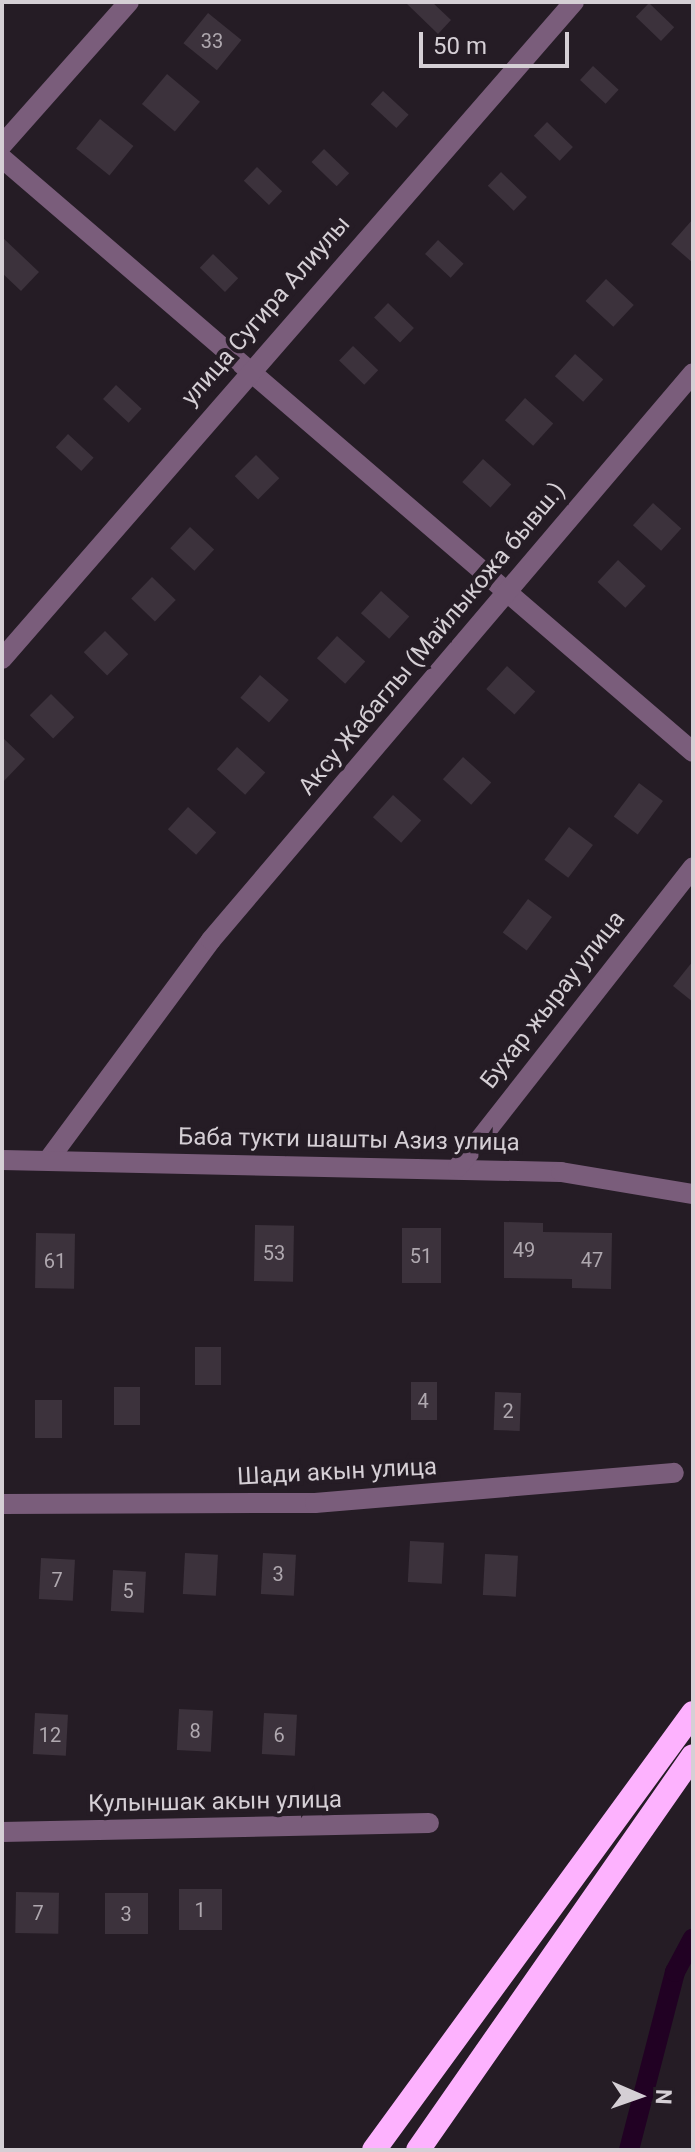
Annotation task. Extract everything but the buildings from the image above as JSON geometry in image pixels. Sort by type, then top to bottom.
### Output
[{"type":"highway","points":[[374,2150],[693,1713]]},
{"type":"highway","points":[[418,2150],[693,1756]]},
{"type":"highway","points":[[451,2045],[478,2064]]},
{"type":"street","points":[[2,145],[129,2]]},
{"type":"street","name":"улица Сугира Алиулы","points":[[2,659],[251,367],[574,2]]},
{"type":"street","points":[[2,158],[251,367],[693,752]]},
{"type":"street","name":"Аксу Жабаглы (Майлыкожа бывш.)","points":[[49,1159],[211,940],[693,373]]},
{"type":"street","name":"Бухар жырау улица","points":[[458,1167],[693,867]]},
{"type":"street","name":"Баба тукти шашты Азиз улица","points":[[2,1160],[458,1167],[561,1172],[693,1194]]},
{"type":"street","name":"Шади акын улица","points":[[2,1504],[315,1503],[674,1473]]},
{"type":"street","name":"Кулыншак акын улица","points":[[2,1832],[429,1823]]},
{"type":"waterway","points":[[629,2150],[675,1972],[693,1938]]}]
